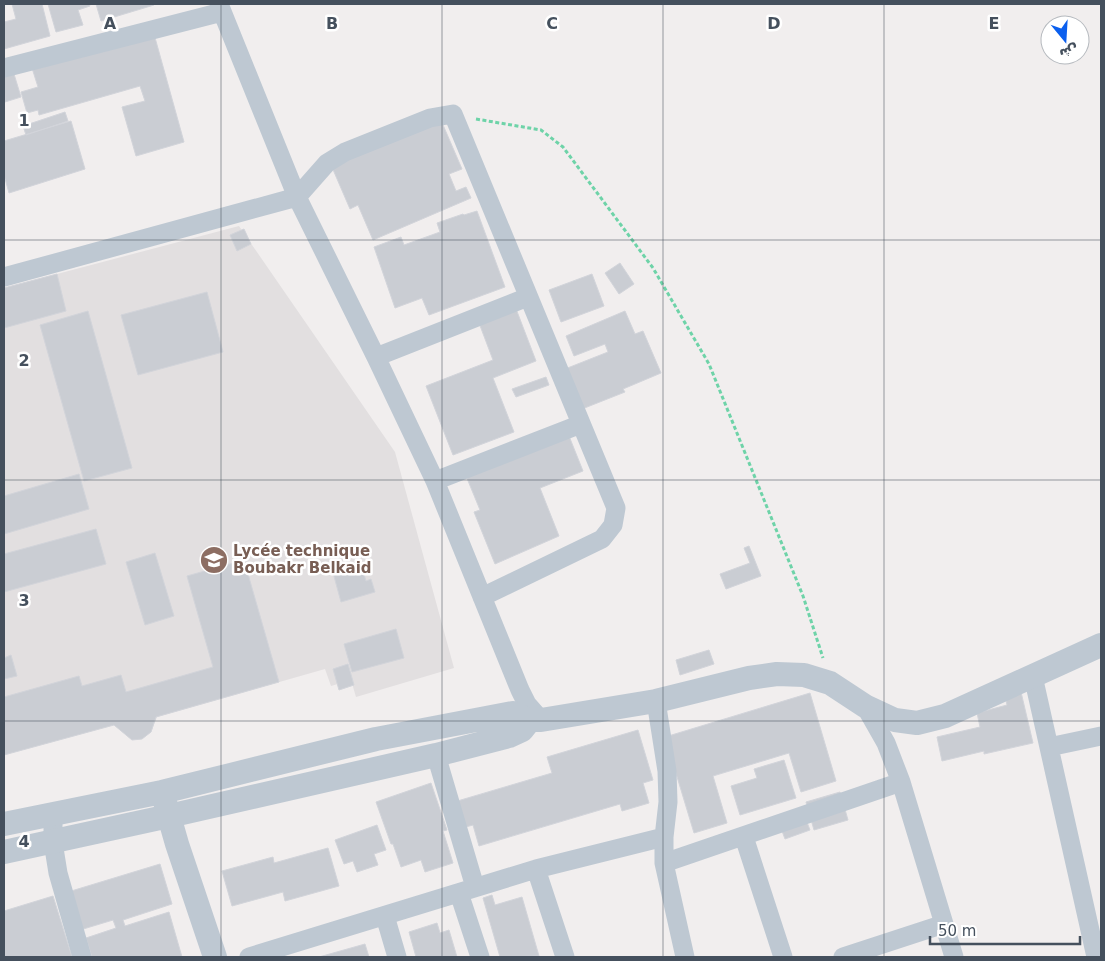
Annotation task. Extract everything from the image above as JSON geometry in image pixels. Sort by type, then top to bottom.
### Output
[{"type":"street","points":[[4,68],[220,8],[297,197],[376,356],[435,481],[520,690],[536,720]]},
{"type":"street","points":[[4,277],[297,197],[327,163],[345,152],[430,118],[453,114],[616,508],[613,525],[602,540],[482,596]]},
{"type":"street","points":[[376,356],[528,297]]},
{"type":"street","points":[[435,481],[581,424]]},
{"type":"street","points":[[4,852],[436,755],[510,736],[536,720],[656,700],[750,678],[777,674],[804,675],[830,683],[865,706],[895,720],[917,723],[945,716],[1101,645]]},
{"type":"street","points":[[1033,676],[1096,957]]},
{"type":"street","points":[[656,700],[667,771],[668,802],[664,837],[664,863],[685,957]]},
{"type":"street","points":[[865,706],[886,743],[901,782],[954,957]]},
{"type":"street","points":[[4,824],[162,792],[376,739],[513,713],[536,720]]},
{"type":"street","points":[[1049,747],[1101,736]]},
{"type":"street","points":[[376,739],[383,767]]},
{"type":"street","points":[[436,755],[467,890],[480,957]]},
{"type":"street","points":[[664,863],[901,782]]},
{"type":"street","points":[[162,792],[215,957]]},
{"type":"street","points":[[53,814],[53,842],[58,872],[82,957]]},
{"type":"street","points":[[249,957],[306,949],[385,916],[467,890],[536,869],[664,837]]},
{"type":"street","points":[[744,837],[783,957]]},
{"type":"street","points":[[536,869],[565,957]]},
{"type":"street","points":[[385,916],[398,957]]},
{"type":"street","points":[[843,957],[944,924]]},
{"type":"path","points":[[453,114],[540,130],[564,147],[653,268],[709,364],[803,596],[830,683]]},
{"type":"shaded area","name":"Lycée technique Boubakr Belkaid","points":[[239,226],[395,452],[454,668],[356,697],[351,680],[331,686],[325,669],[157,717],[151,732],[142,739],[132,740],[114,725],[4,755],[4,288]]},
{"type":"building","points":[[12,4],[42,4],[50,36],[4,49],[4,22],[16,19]]},
{"type":"building","points":[[48,4],[89,4],[90,6],[78,10],[83,25],[56,32]]},
{"type":"building","points":[[96,4],[153,4],[154,5],[101,21]]},
{"type":"building","points":[[154,34],[184,142],[136,156],[122,107],[145,101],[140,86],[39,115],[38,110],[27,113],[21,92],[38,87],[32,68]]},
{"type":"building","points":[[14,74],[21,97],[5,102],[4,77]]},
{"type":"building","points":[[437,111],[462,169],[449,174],[456,191],[466,187],[471,198],[373,240],[358,205],[350,209],[328,158]]},
{"type":"building","points":[[65,112],[68,121],[26,135],[23,126]]},
{"type":"building","points":[[71,121],[85,169],[9,193],[4,175],[4,141]]},
{"type":"building","points":[[477,211],[505,287],[429,315],[422,298],[395,308],[374,247],[401,237],[404,245],[440,232],[437,223]]},
{"type":"building","points":[[244,229],[251,244],[237,251],[230,235]]},
{"type":"building","points":[[620,263],[634,284],[619,294],[605,273]]},
{"type":"building","points":[[57,274],[66,311],[4,328],[4,288]]},
{"type":"building","points":[[592,274],[604,306],[561,322],[549,290]]},
{"type":"building","points":[[207,292],[223,352],[138,375],[121,315]]},
{"type":"building","points":[[513,301],[536,361],[493,378],[514,432],[453,455],[426,386],[493,360],[476,315]]},
{"type":"building","points":[[88,311],[132,468],[84,481],[40,325]]},
{"type":"building","points":[[625,311],[635,334],[643,331],[661,373],[623,389],[625,392],[582,409],[565,369],[608,352],[605,344],[574,356],[566,336]]},
{"type":"building","points":[[546,377],[549,385],[516,397],[512,389]]},
{"type":"building","points":[[567,431],[583,471],[540,488],[559,536],[495,564],[474,512],[480,510],[464,471]]},
{"type":"building","points":[[79,474],[89,509],[4,534],[4,496]]},
{"type":"building","points":[[96,529],[106,564],[4,592],[4,554]]},
{"type":"building","points":[[749,546],[761,576],[726,589],[720,574],[750,563],[744,548]]},
{"type":"building","points":[[155,553],[174,616],[145,625],[126,562]]},
{"type":"building","points":[[244,560],[279,682],[156,717],[151,732],[142,739],[132,740],[114,725],[4,755],[4,697],[79,676],[82,686],[121,675],[126,692],[213,667],[187,576]]},
{"type":"building","points":[[360,561],[366,581],[371,579],[375,592],[341,602],[332,569]]},
{"type":"building","points":[[396,629],[404,658],[352,672],[344,644]]},
{"type":"building","points":[[709,650],[714,664],[680,675],[676,660]]},
{"type":"building","points":[[11,655],[17,676],[4,679],[4,658]]},
{"type":"building","points":[[348,664],[354,685],[339,690],[333,669]]},
{"type":"building","points":[[1021,692],[1033,743],[984,754],[984,751],[942,761],[937,737],[980,727],[977,713],[1007,705],[1005,696]]},
{"type":"building","points":[[810,693],[836,781],[801,792],[789,753],[713,776],[727,823],[694,833],[665,737]]},
{"type":"building","points":[[638,730],[653,780],[643,783],[649,803],[622,811],[620,804],[479,846],[473,825],[462,828],[454,802],[552,773],[547,757]]},
{"type":"building","points":[[784,760],[796,798],[740,815],[731,786],[757,778],[754,769]]},
{"type":"building","points":[[431,783],[447,830],[443,831],[453,863],[425,872],[421,860],[401,867],[376,802]]},
{"type":"building","points":[[840,792],[848,820],[814,830],[806,802]]},
{"type":"building","points":[[801,807],[810,830],[785,839],[782,831]]},
{"type":"building","points":[[377,825],[386,850],[374,854],[378,865],[357,872],[353,861],[344,864],[335,840]]},
{"type":"building","points":[[328,848],[339,886],[285,901],[283,892],[232,906],[222,871],[273,857],[274,863]]},
{"type":"building","points":[[160,864],[172,904],[123,920],[125,926],[169,912],[182,957],[92,957],[86,938],[116,928],[113,920],[80,930],[68,892]]},
{"type":"building","points":[[492,895],[495,905],[522,897],[539,956],[500,957],[483,898]]},
{"type":"building","points":[[53,896],[72,957],[4,957],[4,911]]},
{"type":"building","points":[[437,923],[440,933],[449,930],[457,957],[416,957],[409,932]]},
{"type":"building","points":[[365,944],[369,957],[319,957]]},
{"type":"place","name":"Lycée technique Boubakr Belkaid","points":[[214,560]]}]
